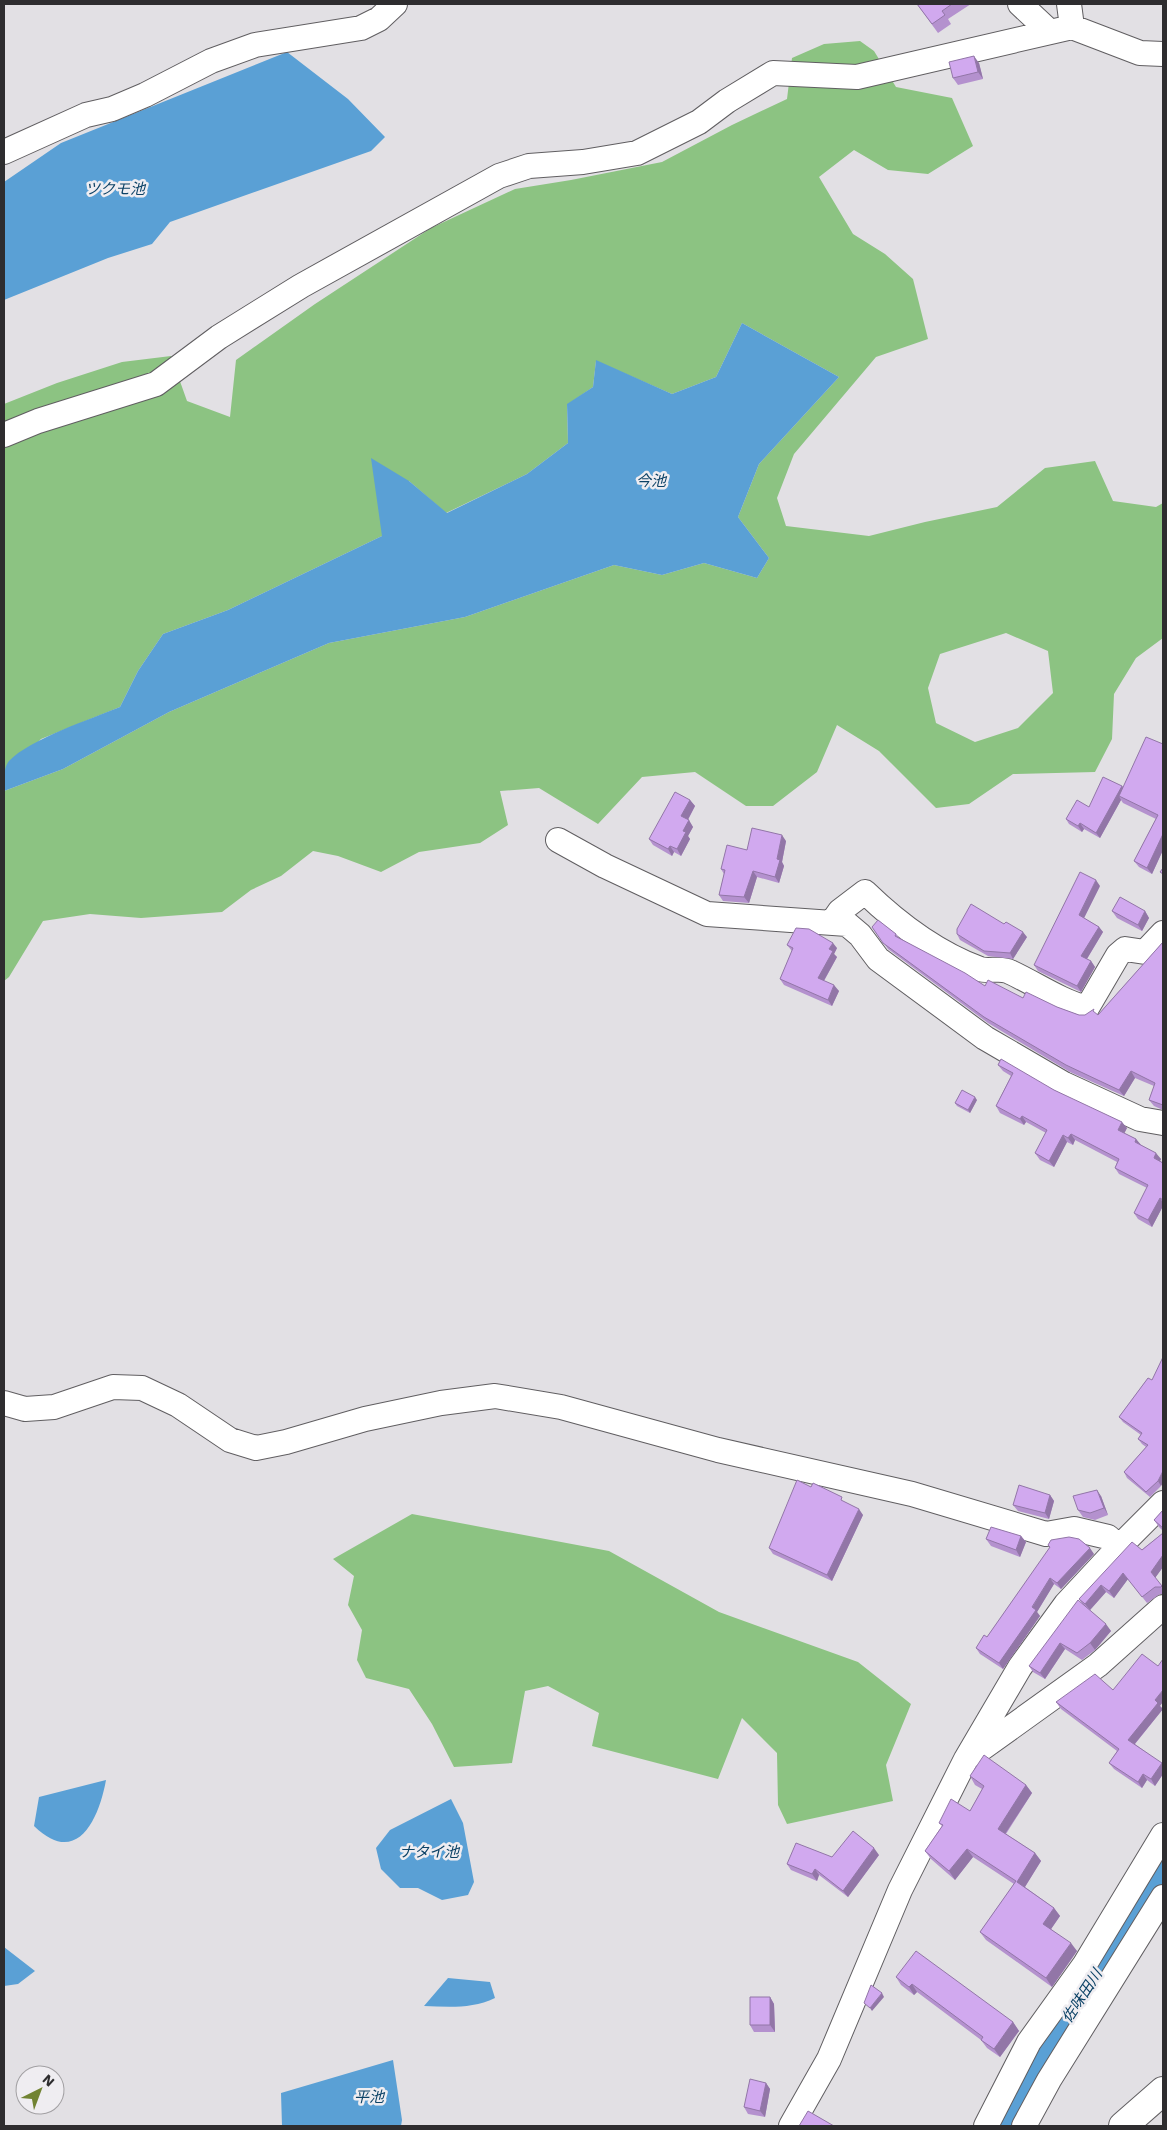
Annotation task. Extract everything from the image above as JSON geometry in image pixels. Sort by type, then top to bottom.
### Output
[{"type":"main road","points":[[1123,2126],[1163,2091]]},
{"type":"street","points":[[4,152],[86,115],[112,109],[145,95],[211,61],[254,45],[361,28],[379,19],[395,4]]},
{"type":"street","points":[[1020,4],[1140,53],[1163,54]]},
{"type":"street","points":[[4,435],[38,421],[156,384],[219,337],[301,286],[499,176],[529,166],[583,162],[637,153],[700,122],[727,101],[773,73],[857,77],[1021,37],[1064,21]]},
{"type":"street","points":[[558,840],[604,866],[707,914],[833,921],[847,924],[860,935],[878,959],[985,1038],[1064,1084],[1140,1119],[1163,1124]]},
{"type":"street","points":[[833,921],[840,911],[865,892],[890,916],[934,946],[982,970],[1007,970],[1074,1005],[1087,1008],[1118,955],[1125,950],[1145,952],[1163,933]]},
{"type":"street","points":[[4,1403],[25,1409],[54,1407],[113,1388],[142,1388],[178,1405],[230,1440],[256,1448],[286,1442],[374,1417],[441,1403],[495,1396],[561,1407],[718,1450],[912,1494],[1046,1534],[1074,1529],[1108,1537],[1119,1547]]},
{"type":"street","points":[[791,2126],[829,2059],[900,1890],[966,1759],[1020,1667],[1066,1604],[1163,1503]]},
{"type":"street","points":[[966,1759],[1098,1665],[1163,1607]]},
{"type":"street","points":[[986,2126],[1030,2042],[1085,1964],[1163,1835]]},
{"type":"street","points":[[1024,2126],[1049,2080],[1163,1897]]},
{"type":"street","points":[[1018,2064],[1049,2080]]},
{"type":"green space","points":[[860,41],[874,51],[896,87],[952,98],[973,146],[928,174],[888,170],[854,150],[819,177],[853,234],[885,254],[913,279],[928,339],[876,357],[794,454],[777,498],[786,526],[869,536],[997,507],[1045,468],[1095,461],[1113,501],[1156,507],[1163,503],[1163,638],[1136,658],[1114,694],[1112,739],[1095,772],[1013,774],[969,804],[936,808],[879,751],[837,725],[817,772],[773,806],[746,806],[695,772],[642,777],[598,824],[539,788],[500,791],[508,825],[480,843],[419,852],[381,872],[338,856],[313,851],[281,876],[251,890],[222,912],[141,918],[90,914],[43,921],[9,977],[4,981],[4,791],[63,769],[169,712],[329,643],[465,617],[614,565],[662,575],[704,563],[757,578],[769,558],[738,517],[759,464],[839,377],[742,323],[716,377],[672,394],[596,361],[593,387],[567,405],[568,443],[527,474],[446,513],[409,481],[382,536],[228,610],[163,634],[138,671],[120,707],[41,739],[4,778],[4,404],[57,383],[122,362],[171,356],[187,401],[230,417],[236,360],[315,304],[431,228],[515,189],[662,162],[732,125],[787,99],[792,58],[824,44]],"holes":[[[1006,633],[1048,651],[1053,693],[1018,728],[975,742],[936,723],[928,688],[940,654]]]},
{"type":"green space","points":[[412,1514],[609,1551],[719,1612],[858,1662],[911,1704],[886,1765],[893,1801],[787,1824],[778,1805],[777,1753],[742,1718],[718,1779],[592,1746],[599,1713],[548,1686],[525,1691],[512,1763],[454,1767],[432,1724],[409,1689],[366,1678],[357,1660],[362,1630],[348,1605],[354,1576],[333,1559]]},
{"type":"water","name":"ツクモ池","points":[[287,52],[348,99],[385,137],[371,151],[170,222],[152,244],[108,258],[4,300],[4,182],[61,143]]},
{"type":"water","name":"今池","points":[[742,323],[839,377],[759,464],[738,517],[769,558],[757,578],[704,563],[662,575],[614,565],[465,617],[329,643],[169,712],[63,769],[4,791],[6,767],[9,761],[19,753],[61,730],[120,707],[138,671],[163,634],[228,610],[382,536],[371,458],[409,481],[447,513],[527,474],[568,443],[567,404],[593,387],[596,360],[672,394],[716,377]]},
{"type":"water","points":[[106,1780],[98,1810],[84,1833],[74,1840],[62,1842],[49,1838],[34,1826],[39,1797]]},
{"type":"water","name":"ナタイ池","points":[[451,1799],[463,1823],[474,1882],[468,1895],[442,1900],[418,1888],[400,1888],[381,1869],[376,1848],[390,1830]]},
{"type":"water","points":[[4,1947],[35,1971],[18,1984],[4,1986]]},
{"type":"water","points":[[448,1978],[490,1982],[495,1998],[469,2006],[424,2006]]},
{"type":"water","name":"平池","points":[[393,2060],[402,2120],[401,2126],[282,2126],[281,2093]]},
{"type":"building","points":[[917,4],[952,4],[942,11],[945,15],[932,24]]},
{"type":"building","points":[[974,56],[978,72],[953,78],[949,62]]},
{"type":"building","points":[[1146,737],[1163,744],[1163,834],[1147,868],[1134,861],[1158,815],[1119,796]]},
{"type":"building","points":[[1103,777],[1122,786],[1096,833],[1080,823],[1078,826],[1066,819],[1077,800],[1089,807]]},
{"type":"building","points":[[675,792],[690,800],[681,816],[689,820],[683,831],[686,832],[677,849],[670,846],[668,849],[649,839]]},
{"type":"building","points":[[752,828],[782,835],[777,859],[780,860],[775,877],[753,871],[744,897],[719,895],[725,870],[721,869],[727,845],[747,850]]},
{"type":"building","points":[[1080,872],[1096,880],[1079,915],[1099,927],[1081,956],[1091,961],[1077,986],[1034,965]]},
{"type":"building","points":[[1120,897],[1145,911],[1138,925],[1112,911]]},
{"type":"building","points":[[971,904],[1004,924],[1006,922],[1023,932],[1010,953],[984,951],[957,934],[957,929]]},
{"type":"building","points":[[878,920],[896,934],[895,936],[965,973],[985,986],[988,980],[1023,998],[1026,992],[1079,1015],[1085,1015],[1094,1009],[1093,1011],[1098,1015],[1163,942],[1163,1105],[1149,1100],[1155,1083],[1131,1071],[1119,1090],[1066,1065],[984,1017],[883,943],[872,927]]},
{"type":"building","points":[[796,928],[809,929],[833,943],[829,949],[833,951],[818,978],[834,985],[828,1000],[780,979],[793,948],[787,945]]},
{"type":"building","points":[[1001,1059],[1054,1090],[1122,1122],[1118,1130],[1136,1139],[1135,1142],[1156,1153],[1154,1158],[1163,1163],[1163,1200],[1160,1198],[1148,1220],[1134,1213],[1148,1185],[1115,1168],[1119,1159],[1071,1134],[1068,1138],[1063,1135],[1049,1161],[1035,1153],[1047,1130],[1022,1116],[1020,1119],[996,1106],[1013,1073],[998,1065]]},
{"type":"building","points":[[962,1090],[975,1097],[968,1110],[955,1103]]},
{"type":"building","points":[[1163,1357],[1163,1471],[1158,1481],[1146,1492],[1124,1472],[1148,1445],[1138,1439],[1142,1433],[1119,1417],[1148,1378],[1152,1380]]},
{"type":"building","points":[[797,1480],[811,1487],[813,1483],[842,1497],[841,1500],[859,1509],[827,1575],[769,1548]]},
{"type":"building","points":[[1019,1485],[1050,1495],[1045,1513],[1013,1505]]},
{"type":"building","points":[[1097,1490],[1104,1508],[1090,1513],[1078,1510],[1073,1496]]},
{"type":"building","points":[[1163,1510],[1163,1528],[1154,1520]]},
{"type":"building","points":[[991,1527],[1021,1536],[1016,1550],[986,1539]]},
{"type":"building","points":[[1163,1533],[1163,1555],[1151,1572],[1161,1587],[1155,1587],[1142,1597],[1123,1573],[1109,1591],[1101,1585],[1085,1604],[1079,1599],[1132,1542],[1142,1550]]},
{"type":"building","points":[[1069,1537],[1079,1539],[1090,1548],[1057,1583],[1050,1578],[1032,1607],[1036,1610],[999,1663],[976,1648],[984,1635],[987,1637],[1050,1547],[1048,1545],[1051,1540]]},
{"type":"building","points":[[1078,1600],[1106,1624],[1090,1643],[1077,1653],[1060,1643],[1040,1673],[1029,1666]]},
{"type":"building","points":[[1142,1654],[1158,1666],[1163,1659],[1163,1690],[1155,1700],[1158,1703],[1128,1740],[1162,1763],[1151,1779],[1143,1774],[1138,1782],[1109,1763],[1119,1749],[1056,1702],[1095,1674],[1113,1690]]},
{"type":"building","points":[[984,1755],[1026,1785],[998,1829],[1035,1853],[1017,1882],[1054,1908],[1043,1924],[1071,1943],[1046,1978],[980,1932],[1016,1881],[967,1849],[949,1871],[925,1851],[943,1825],[939,1823],[951,1799],[970,1811],[984,1786],[970,1776]]},
{"type":"building","points":[[853,1831],[874,1848],[843,1891],[815,1869],[812,1874],[787,1864],[796,1843],[832,1857]]},
{"type":"building","points":[[916,1951],[1013,2022],[994,2049],[981,2040],[983,2037],[912,1984],[909,1987],[896,1977]]},
{"type":"building","points":[[871,1985],[882,1993],[870,2008],[864,2003]]},
{"type":"building","points":[[750,1997],[770,1997],[770,2025],[750,2025]]},
{"type":"building","points":[[750,2079],[766,2083],[760,2111],[744,2107]]},
{"type":"building","points":[[808,2111],[834,2126],[799,2126]]},
{"type":"waterway","name":"佐味田川","points":[[1007,2126],[1061,2027],[1163,1869]]}]
